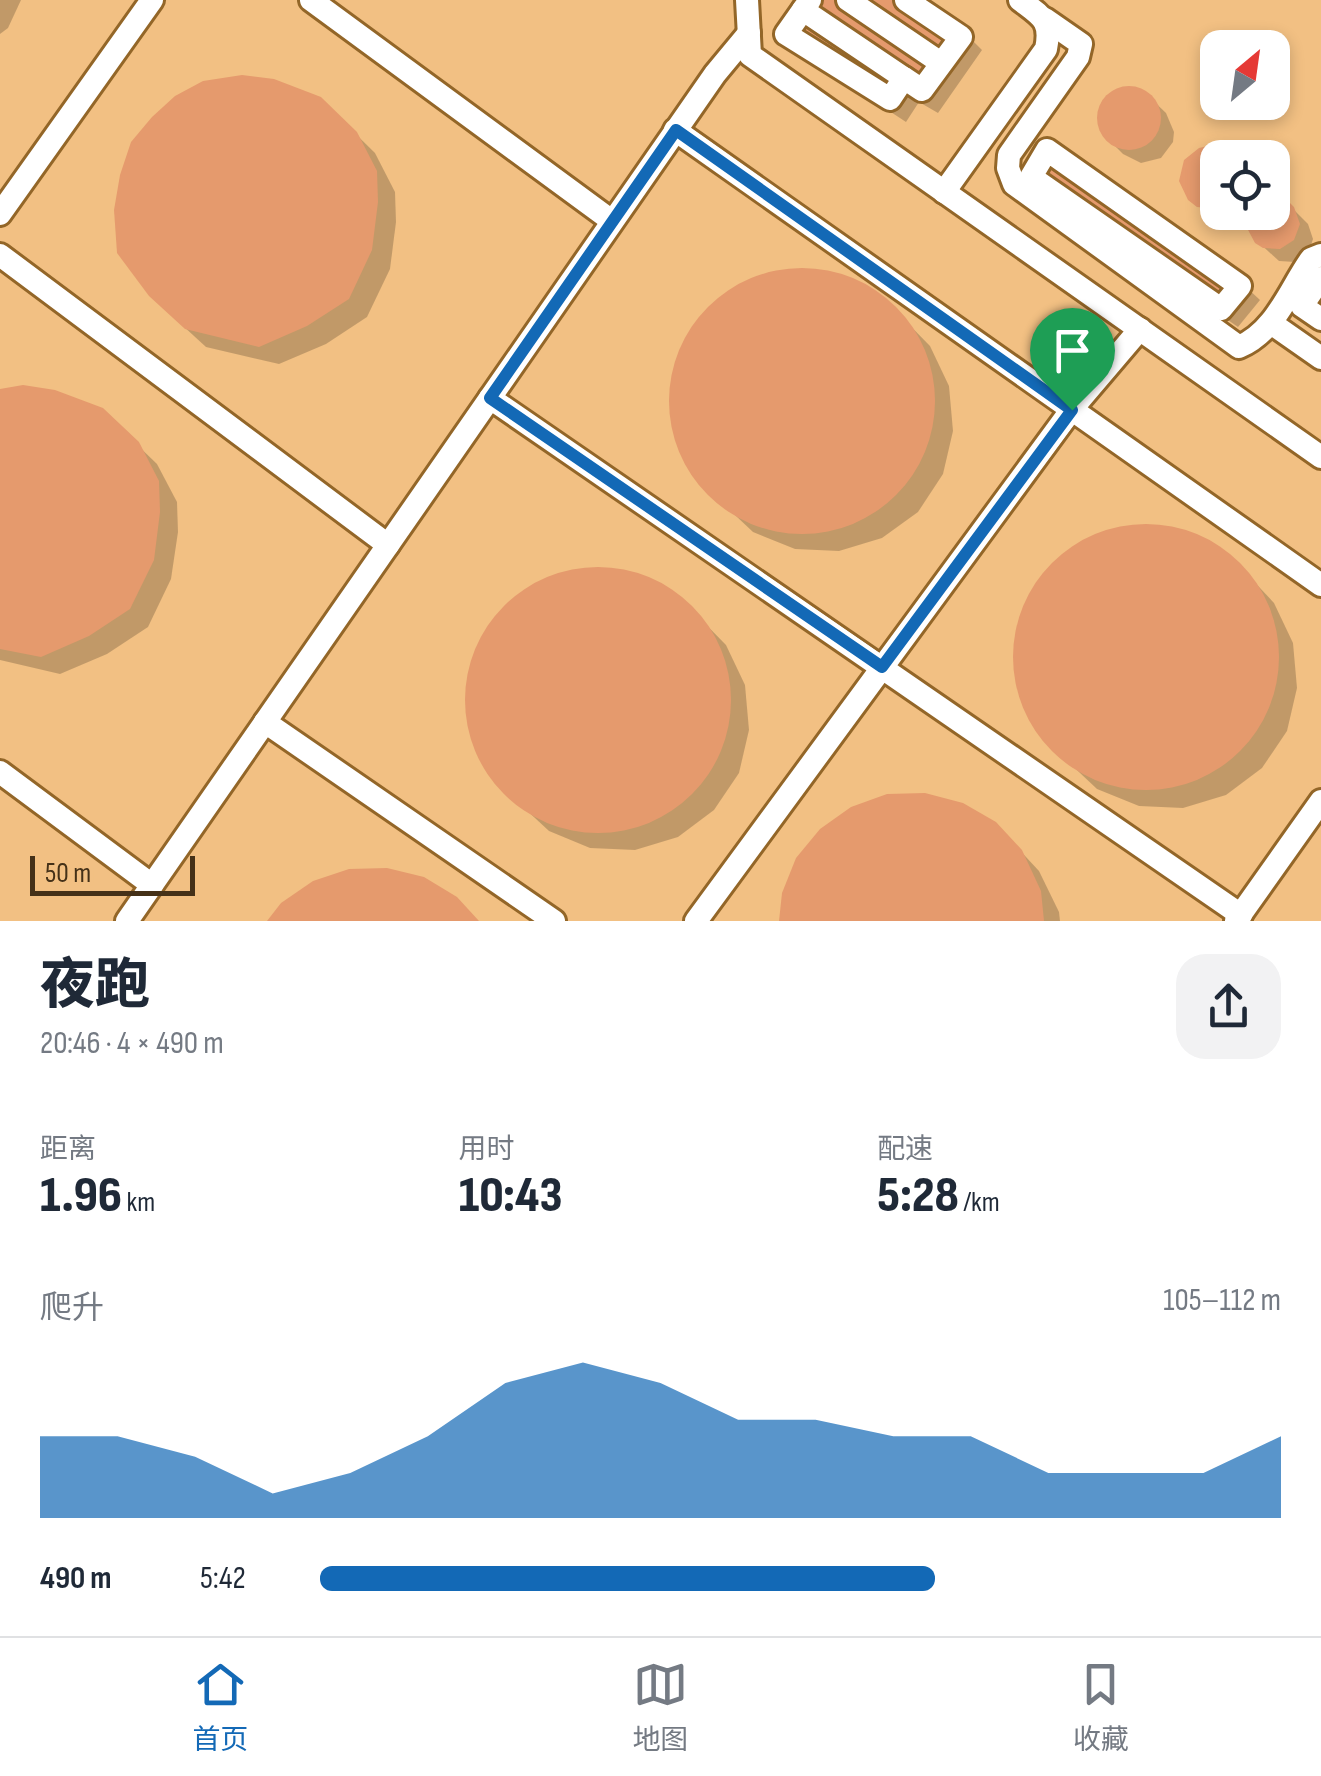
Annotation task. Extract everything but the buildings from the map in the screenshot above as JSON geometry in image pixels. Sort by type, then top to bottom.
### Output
[{"type":"street","points":[[0,214],[152,0]]},
{"type":"street","points":[[310,0],[612,221]]},
{"type":"street","points":[[747,0],[750,55],[1320,453]]},
{"type":"street","points":[[1020,0],[1081,44],[1078,57],[1009,155],[1008,168],[1014,184],[1240,286],[1231,296]]},
{"type":"street","points":[[797,88],[857,3],[941,63]]},
{"type":"street","points":[[865,84],[880,62],[900,34],[913,5],[961,37],[922,90],[904,78],[880,62],[838,34],[807,5],[786,34],[865,84],[890,99],[904,78]]},
{"type":"street","points":[[944,192],[1046,48],[1050,33],[1044,19]]},
{"type":"street","points":[[127,921],[714,74],[749,33]]},
{"type":"street","points":[[676,130],[1321,585]]},
{"type":"street","points":[[1039,164],[1047,150],[1075,188],[1239,346],[1255,340],[1312,258],[1321,255]]},
{"type":"street","points":[[0,255],[388,545]]},
{"type":"street","points":[[1321,279],[1302,306],[1321,318]]},
{"type":"street","points":[[1270,323],[1321,358]]},
{"type":"street","points":[[696,921],[1072,410],[1140,330]]},
{"type":"street","points":[[490,398],[1239,918],[1321,801]]},
{"type":"street","points":[[265,722],[554,921]]},
{"type":"street","points":[[0,772],[152,885]]},
{"type":"route","points":[[676,130],[1072,410],[882,667],[490,398],[676,130]]}]
